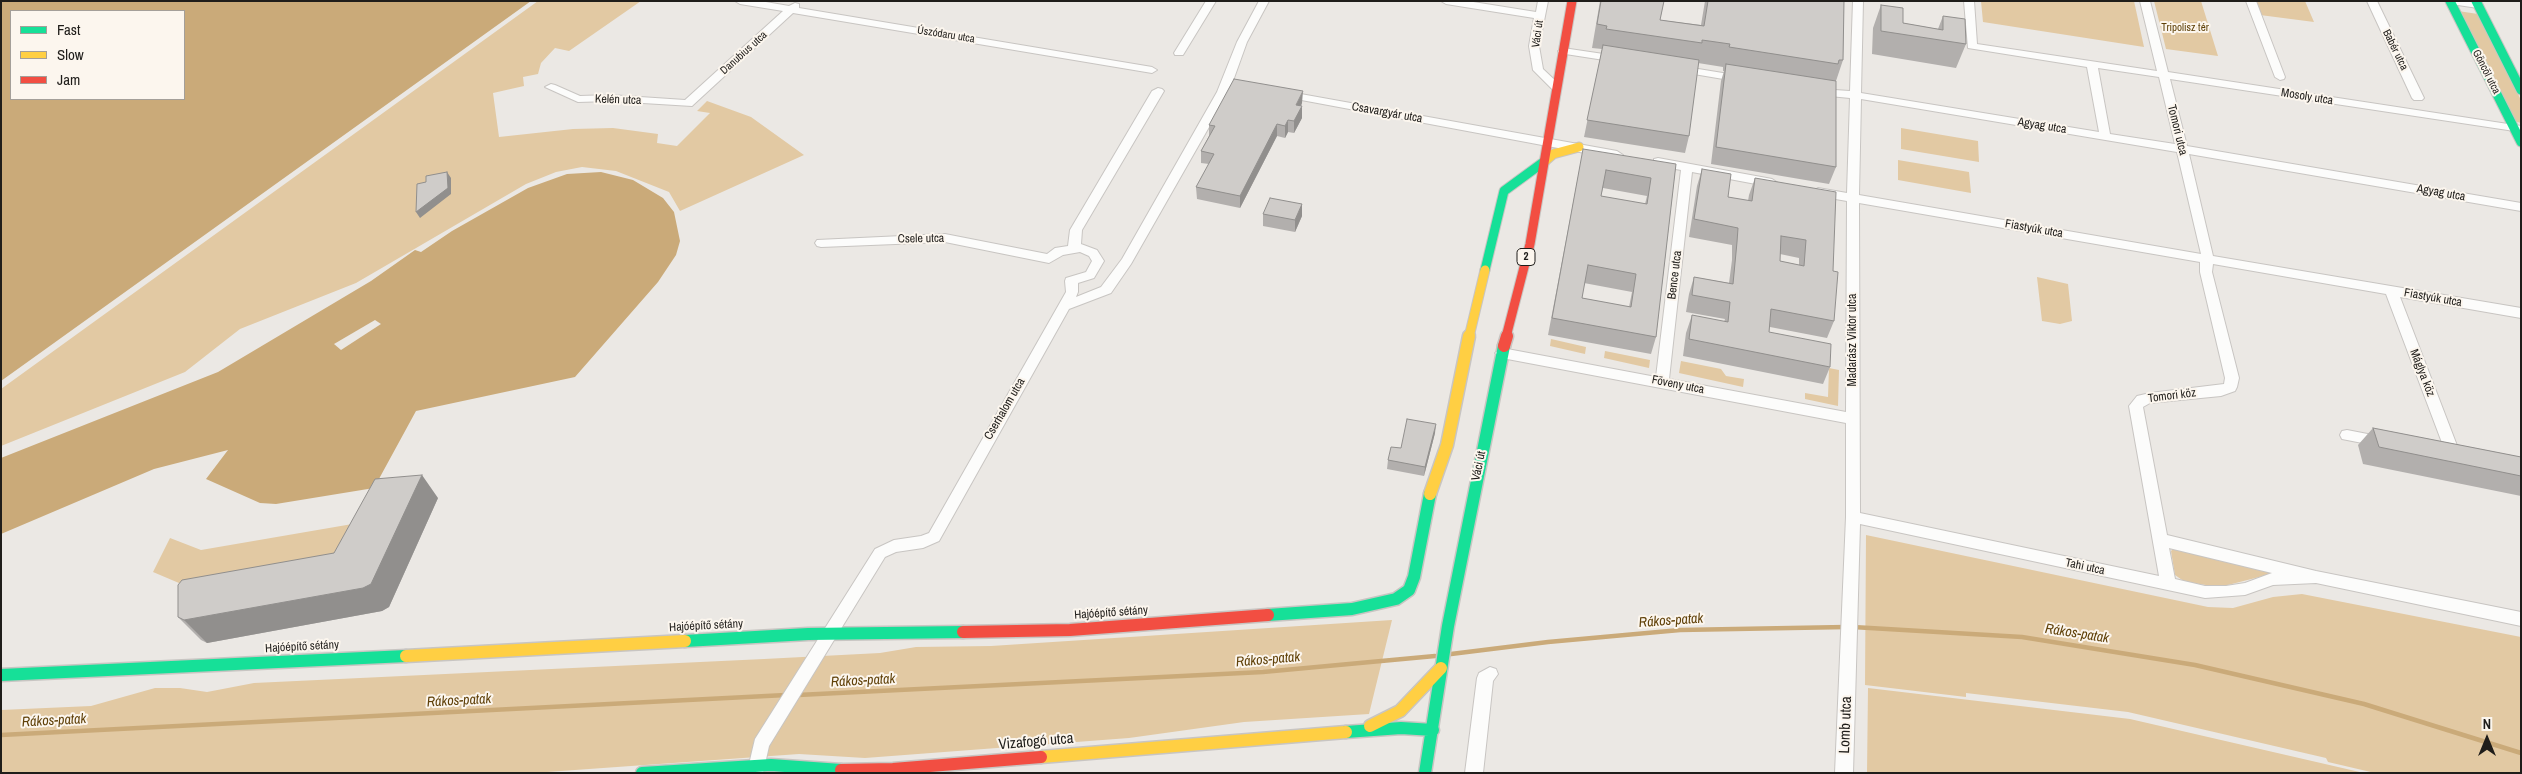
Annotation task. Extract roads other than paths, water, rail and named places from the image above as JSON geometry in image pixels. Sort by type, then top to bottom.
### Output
[{"type":"street","name":"Úszódaru utca","points":[[740,1],[795,5],[1152,70]]},
{"type":"street","points":[[1179,53],[1211,1]]},
{"type":"street","points":[[1064,306],[1106,290],[1126,261],[1227,84],[1242,42],[1264,1]]},
{"type":"street","points":[[1446,1],[1540,16]]},
{"type":"street","name":"Váci út","points":[[1543,1],[1534,46],[1538,70],[1557,88]]},
{"type":"street","name":"Váci út","points":[[1425,773],[1448,626],[1502,353],[1530,244],[1572,1]]},
{"type":"street","name":"Madarász Viktor utca","points":[[1848,678],[1854,517],[1853,205],[1858,1]]},
{"type":"street","name":"Mosoly utca","points":[[1969,1],[1972,46],[2517,129]]},
{"type":"street","name":"Tomori utca","points":[[2145,1],[2182,148],[2206,250],[2206,259]]},
{"type":"street","points":[[2251,1],[2280,77]]},
{"type":"street","name":"Babér utca","points":[[2372,1],[2418,98]]},
{"type":"street","points":[[2450,1],[2477,3]]},
{"type":"street","name":"Göncöl utca","points":[[2450,1],[2517,129],[2521,142]]},
{"type":"street","name":"Göncöl utca","points":[[2477,3],[2521,90]]},
{"type":"street","name":"Danubius utca","points":[[688,104],[795,5]]},
{"type":"street","points":[[1563,51],[1627,61]]},
{"type":"street","points":[[2092,64],[2105,136]]},
{"type":"street","points":[[1667,67],[1752,81]]},
{"type":"street","points":[[1227,84],[1240,86]]},
{"type":"street","name":"Kelén utca","points":[[551,87],[578,99],[610,98],[688,104]]},
{"type":"street","name":"Agyag utca","points":[[1808,90],[1856,95],[2182,148],[2521,207]]},
{"type":"street","points":[[1074,247],[1076,230],[1158,91]]},
{"type":"street","name":"Csavargyár utca","points":[[1276,93],[1548,142]]},
{"type":"street","points":[[1548,142],[1631,157]]},
{"type":"street","points":[[1545,161],[1553,154],[1579,148]]},
{"type":"street","points":[[1648,160],[1785,186]]},
{"type":"street","name":"Hajóépítő sétány","points":[[1,675],[210,666],[808,634],[1070,630],[1352,608],[1396,599],[1409,590],[1414,577],[1429,496],[1447,445],[1465,352],[1504,191],[1545,161]]},
{"type":"street","name":"Bence utca","points":[[1662,382],[1687,167]]},
{"type":"street","points":[[1803,189],[1821,193],[1853,205]]},
{"type":"street","name":"Fiastyúk utca","points":[[1853,205],[2206,259],[2521,313]]},
{"type":"street","name":"Csele utca","points":[[820,243],[945,238],[1049,259],[1059,251],[1074,247]]},
{"type":"street","name":"Cserhalom utca","points":[[829,635],[880,553],[894,546],[923,542],[934,537],[1072,292],[1071,281],[1084,278],[1094,272],[1097,266],[1096,257],[1088,250],[1074,247]]},
{"type":"street","name":"Tomori köz","points":[[2168,585],[2162,540],[2136,406],[2142,400],[2150,398],[2221,391],[2230,387],[2232,378],[2206,272],[2206,259]]},
{"type":"street","name":"Máglya köz","points":[[2391,291],[2459,457]]},
{"type":"street","name":"Föveny utca","points":[[1502,353],[1853,419]]},
{"type":"street","points":[[2347,435],[2399,445]]},
{"type":"street","name":"Máglya köz","points":[[2436,452],[2459,457]]},
{"type":"street","name":"Tahi utca","points":[[1854,517],[2205,592],[2226,592],[2273,579],[2316,577]]},
{"type":"street","name":"Tahi utca","points":[[2162,540],[2316,577],[2521,619]]},
{"type":"street","points":[[755,769],[761,744],[829,635]]},
{"type":"street","points":[[1360,731],[1400,711],[1441,668]]},
{"type":"street","points":[[1474,773],[1485,678],[1490,674]]},
{"type":"street","name":"Lomb utca","points":[[1844,773],[1848,678]]},
{"type":"street","name":"Vizafogó utca","points":[[642,773],[755,769],[893,769],[1401,728],[1433,730]]},
{"type":"waterway","name":"Rákos-patak","points":[[1451,654],[1548,642],[1680,630],[1846,627]]},
{"type":"waterway","name":"Rákos-patak","points":[[1853,627],[2022,637],[2195,665],[2364,704],[2521,753]]},
{"type":"waterway","name":"Rákos-patak","points":[[798,695],[1263,672],[1435,656]]},
{"type":"waterway","name":"Rákos-patak","points":[[1,735],[786,695]]},
{"type":"park label","name":"Tripolisz tér","points":[[2185,28]]}]
